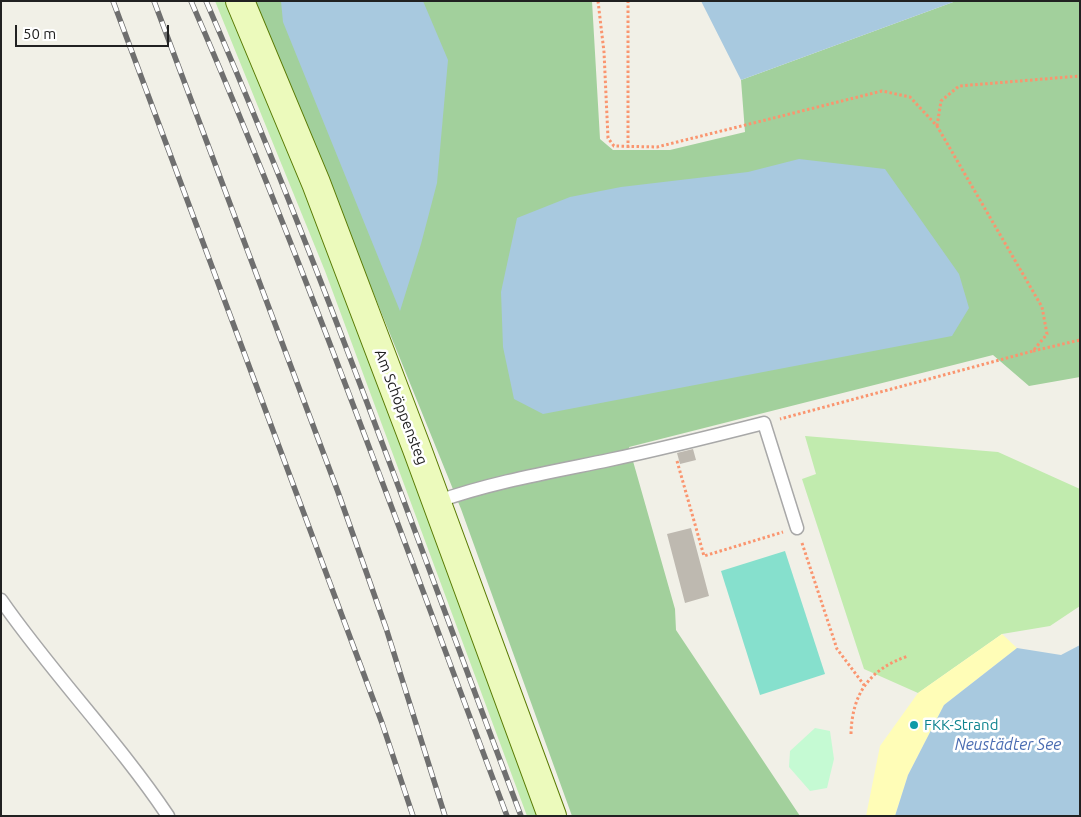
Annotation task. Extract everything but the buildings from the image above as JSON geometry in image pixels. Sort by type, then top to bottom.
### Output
[{"type":"street","name":"Am Schöppensteg","points":[[240,1],[316,183],[552,816]]},
{"type":"lane","points":[[436,502],[461,493],[517,479],[672,446],[764,423],[797,528]]},
{"type":"lane","points":[[1,600],[65,683],[126,755],[168,816]]},
{"type":"path","points":[[598,1],[604,52],[608,138],[614,146],[628,148],[657,147],[882,91],[910,97],[937,126],[1042,307],[1047,334],[1033,351]]},
{"type":"path","points":[[628,1],[628,148]]},
{"type":"path","points":[[937,126],[941,101],[959,86],[1080,76]]},
{"type":"path","points":[[764,423],[1080,340]]},
{"type":"path","points":[[672,446],[704,556],[797,528],[837,649],[864,685]]},
{"type":"path","points":[[851,734],[853,709],[864,685],[883,667],[908,656]]},
{"type":"green space","points":[[215,1],[231,1],[337,266],[544,816],[527,816],[325,271]]},
{"type":"green space","points":[[255,1],[592,1],[600,139],[613,150],[670,150],[745,132],[741,80],[956,1],[1080,1],[1080,377],[1029,386],[993,355],[629,447],[675,609],[676,630],[800,816],[572,816],[461,509]]},
{"type":"green space","points":[[805,436],[998,452],[1080,489],[1080,606],[1050,626],[1002,634],[918,693],[864,669],[802,479],[816,474]]},
{"type":"green space","points":[[815,728],[830,731],[834,759],[827,788],[810,791],[789,767],[790,751]]},
{"type":"sand","name":"FKK-Strand","points":[[1002,634],[1017,648],[944,705],[908,775],[895,816],[866,816],[880,746],[918,693]]},
{"type":"shaded area","points":[[785,551],[825,674],[760,695],[721,571]]},
{"type":"water","points":[[281,1],[423,1],[448,60],[437,183],[421,244],[400,311],[283,22]]},
{"type":"water","points":[[701,1],[956,1],[741,80]]},
{"type":"water","points":[[799,159],[885,169],[959,274],[969,308],[952,336],[543,414],[514,399],[503,347],[501,292],[517,218],[570,197],[621,187],[748,172]]},
{"type":"water","name":"Neustädter See","points":[[1080,645],[1080,816],[895,816],[908,775],[944,705],[1017,648],[1061,655]]},
{"type":"railway","points":[[113,1],[382,723],[413,816]]},
{"type":"railway","points":[[154,1],[338,492],[386,628],[445,816]]},
{"type":"railway","points":[[191,1],[234,102],[315,305],[507,816]]},
{"type":"railway","points":[[206,1],[290,203],[521,816]]},
{"type":"place","name":"FKK-Strand","points":[[914,725]]}]
